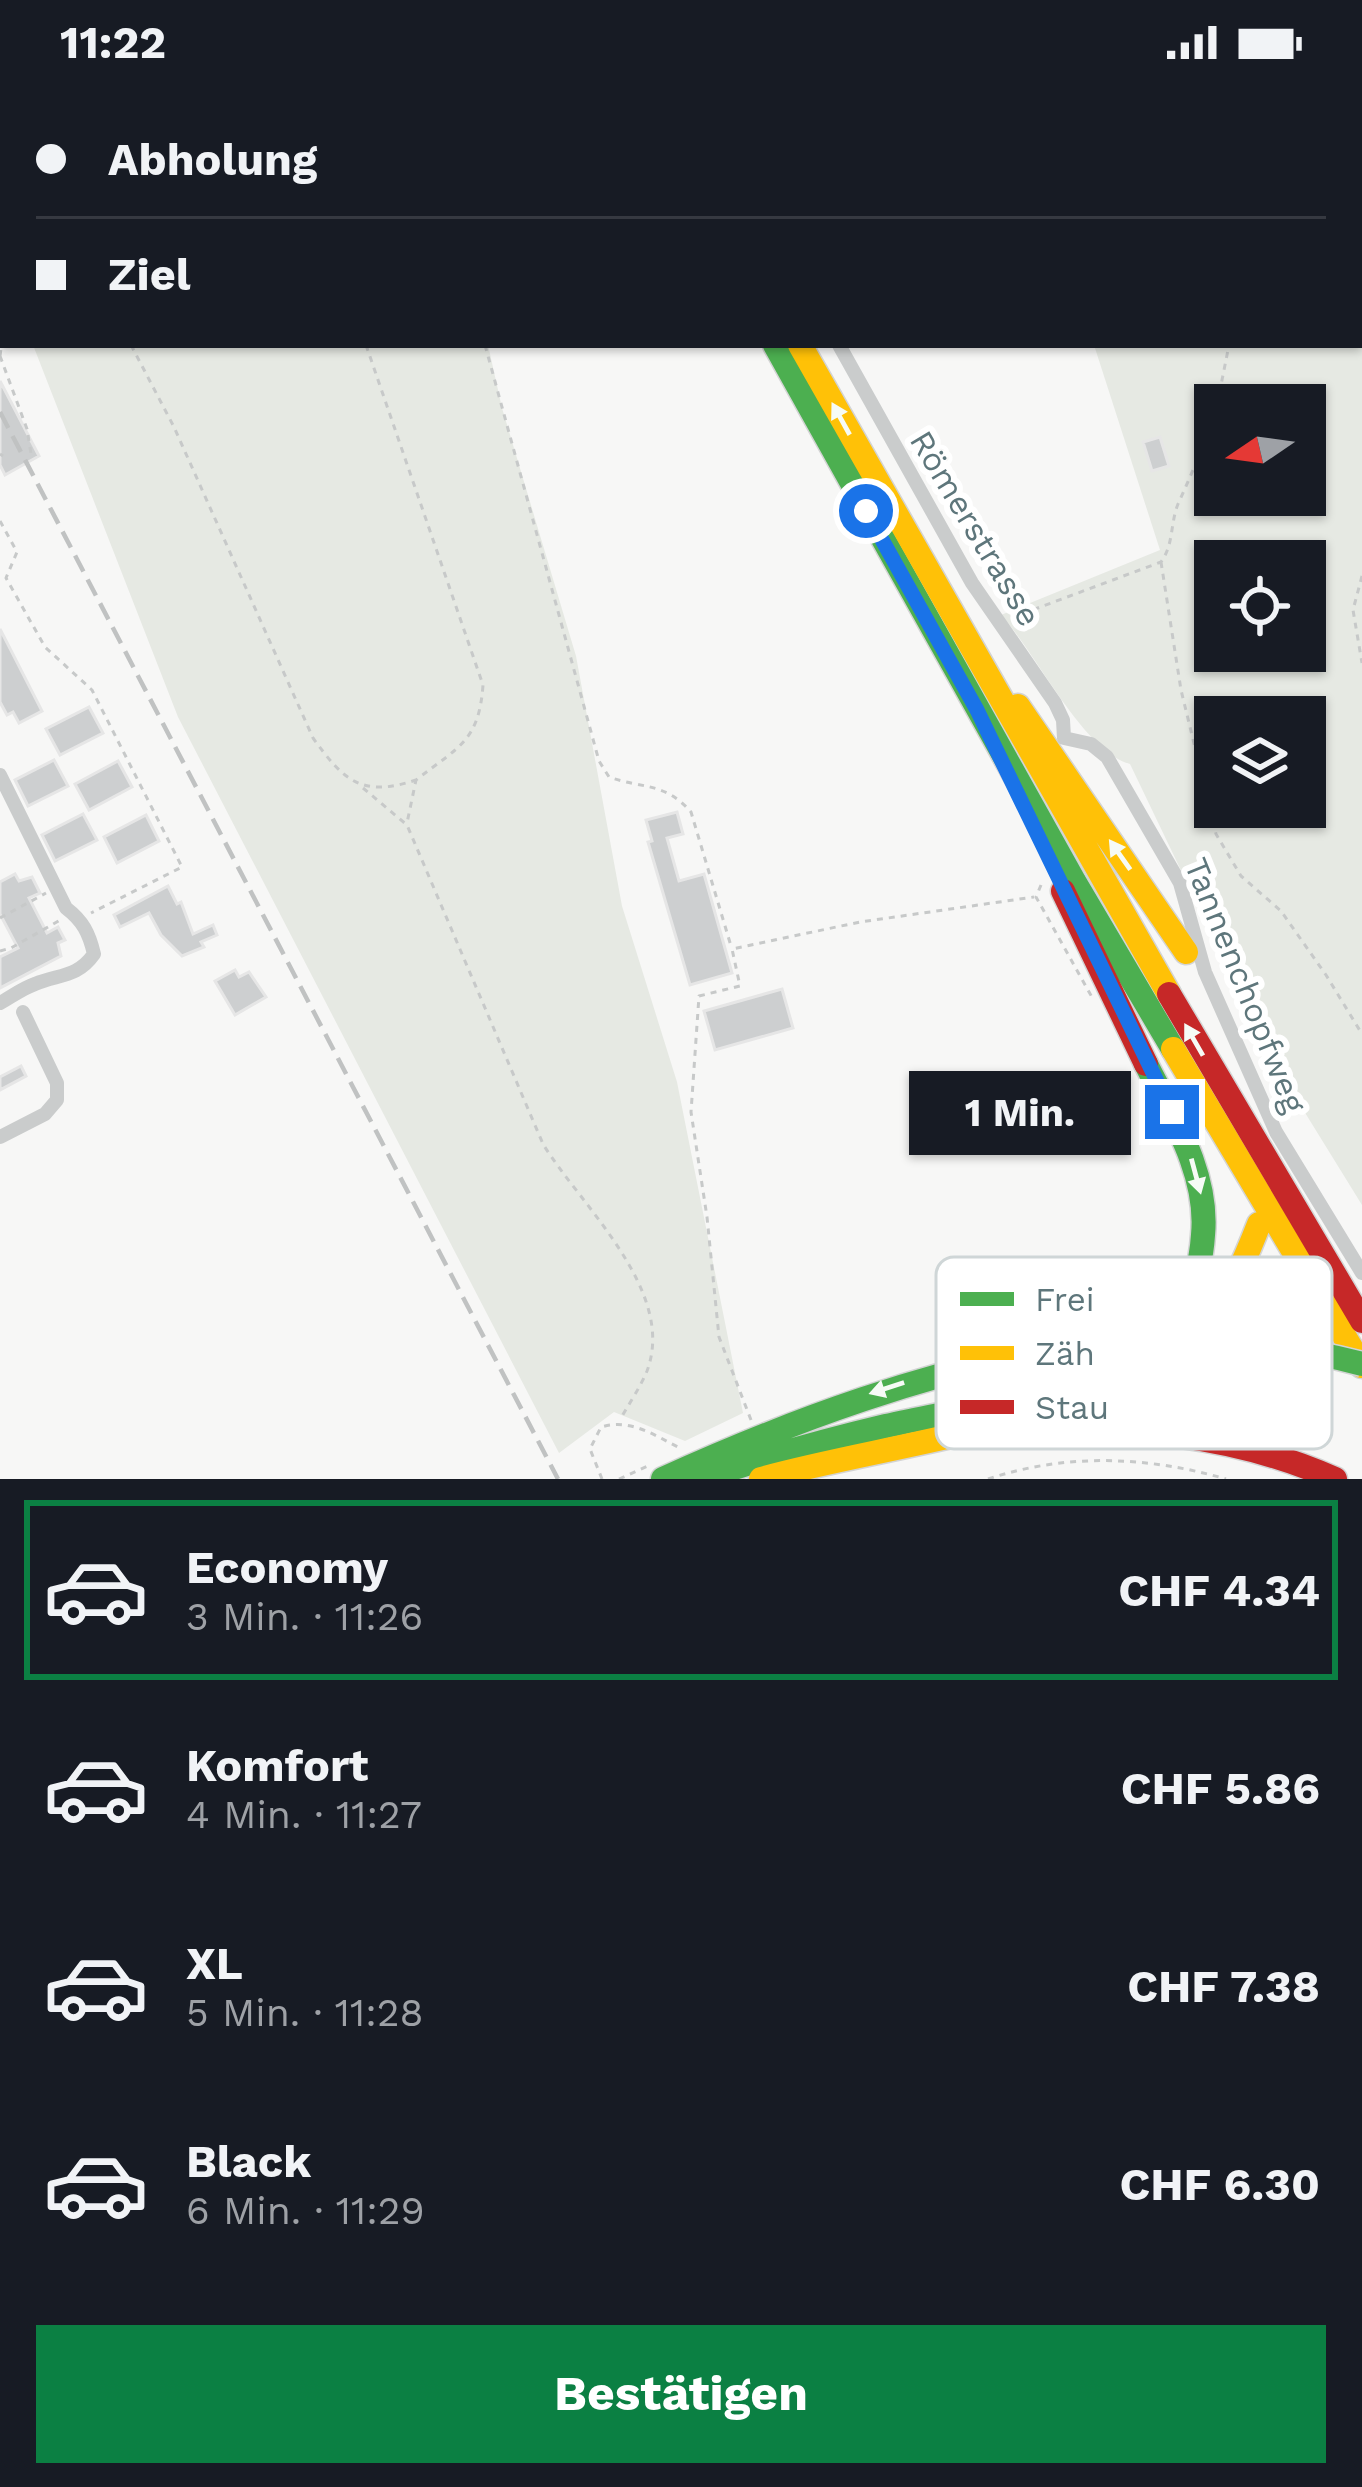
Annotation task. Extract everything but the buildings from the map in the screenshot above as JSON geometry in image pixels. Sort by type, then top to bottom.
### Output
[{"type":"highway","points":[[777,348],[977,710],[1297,1257]]},
{"type":"highway","points":[[802,348],[1177,1011],[1324,1257]]},
{"type":"highway","points":[[939,594],[1186,952]]},
{"type":"highway","points":[[977,710],[1185,1141],[1204,1217],[1198,1257]]},
{"type":"highway","points":[[1247,1257],[1259,1224]]},
{"type":"highway","points":[[1332,1271],[1362,1321]]},
{"type":"highway","points":[[1332,1315],[1362,1365]]},
{"type":"highway","points":[[1332,1357],[1362,1365]]},
{"type":"highway","points":[[663,1479],[777,1429],[936,1374]]},
{"type":"highway","points":[[701,1479],[797,1448],[936,1415]]},
{"type":"highway","points":[[761,1479],[936,1437]]},
{"type":"highway","points":[[1256,1449],[1335,1479]]},
{"type":"street","name":"Römerstrasse","points":[[841,348],[948,543],[1055,703],[1064,738]]},
{"type":"street","name":"Tannenchopfweg","points":[[1064,738],[1091,744],[1107,757],[1180,883],[1205,972],[1246,1071],[1276,1132],[1362,1273]]},
{"type":"street","points":[[0,775],[94,954],[86,967],[64,979],[36,983],[0,1003]]},
{"type":"street","points":[[0,1137],[45,1114],[57,1100],[57,1083],[23,1012]]},
{"type":"path","points":[[133,348],[174,427],[313,738],[333,766],[407,825],[544,1144],[629,1263],[652,1334],[647,1370],[619,1422]]},
{"type":"path","points":[[363,788],[391,788],[416,780],[466,741],[481,717],[483,685],[368,348]]},
{"type":"path","points":[[486,348],[599,761],[609,776],[664,789],[677,795],[691,812],[732,949],[740,986],[699,996],[692,1112],[719,1337],[751,1420]]},
{"type":"path","points":[[1221,384],[1228,348]]},
{"type":"path","points":[[0,356],[27,429],[31,454]]},
{"type":"path","points":[[998,623],[1161,562],[1169,550],[1176,509],[1194,470]]},
{"type":"path","points":[[0,520],[16,552],[6,578],[45,647],[92,690],[182,867],[0,951]]},
{"type":"path","points":[[1161,562],[1181,690],[1216,834],[1241,876],[1280,911],[1304,943],[1362,1034]]},
{"type":"path","points":[[1362,576],[1353,610],[1362,663]]},
{"type":"path","points":[[407,825],[416,780]]},
{"type":"path","points":[[1036,897],[1041,885]]},
{"type":"path","points":[[0,918],[56,888]]},
{"type":"path","points":[[732,949],[860,922],[1036,897]]},
{"type":"path","points":[[1036,897],[1091,997]]},
{"type":"path","points":[[602,1479],[590,1449],[602,1427],[619,1422],[682,1449]]},
{"type":"path","points":[[988,1479],[1042,1464],[1120,1460],[1189,1468],[1226,1479]]},
{"type":"shaded area","points":[[34,348],[489,348],[576,656],[622,906],[677,1082],[743,1413],[685,1441],[614,1412],[559,1453],[178,717]]},
{"type":"shaded area","points":[[1095,348],[1362,348],[1362,1205],[1270,1056],[1130,764],[1095,741],[1001,615],[1160,550]]},
{"type":"railway","points":[[0,412],[558,1479]]},
{"type":"traffic: fast","points":[[777,348],[1173,1049]]},
{"type":"traffic: fast","points":[[1146,1064],[1194,1168],[1203,1212],[1200,1257]]},
{"type":"traffic: fast","points":[[1332,1356],[1362,1364]]},
{"type":"traffic: fast","points":[[663,1479],[762,1436],[936,1377]]},
{"type":"traffic: fast","points":[[701,1479],[839,1438],[936,1416]]},
{"type":"traffic: slow","points":[[802,348],[1169,994]]},
{"type":"traffic: slow","points":[[1018,706],[1186,952]]},
{"type":"traffic: slow","points":[[1173,1049],[1297,1257]]},
{"type":"traffic: slow","points":[[1245,1257],[1259,1224]]},
{"type":"traffic: slow","points":[[1332,1316],[1362,1366]]},
{"type":"traffic: slow","points":[[761,1479],[936,1438]]},
{"type":"traffic: jam","points":[[1063,891],[1146,1064]]},
{"type":"traffic: jam","points":[[1169,994],[1324,1257]]},
{"type":"traffic: jam","points":[[1332,1270],[1362,1321]]},
{"type":"traffic: jam","points":[[1248,1449],[1335,1479]]},
{"type":"route","points":[[866,511],[977,710],[1172,1112]]}]
